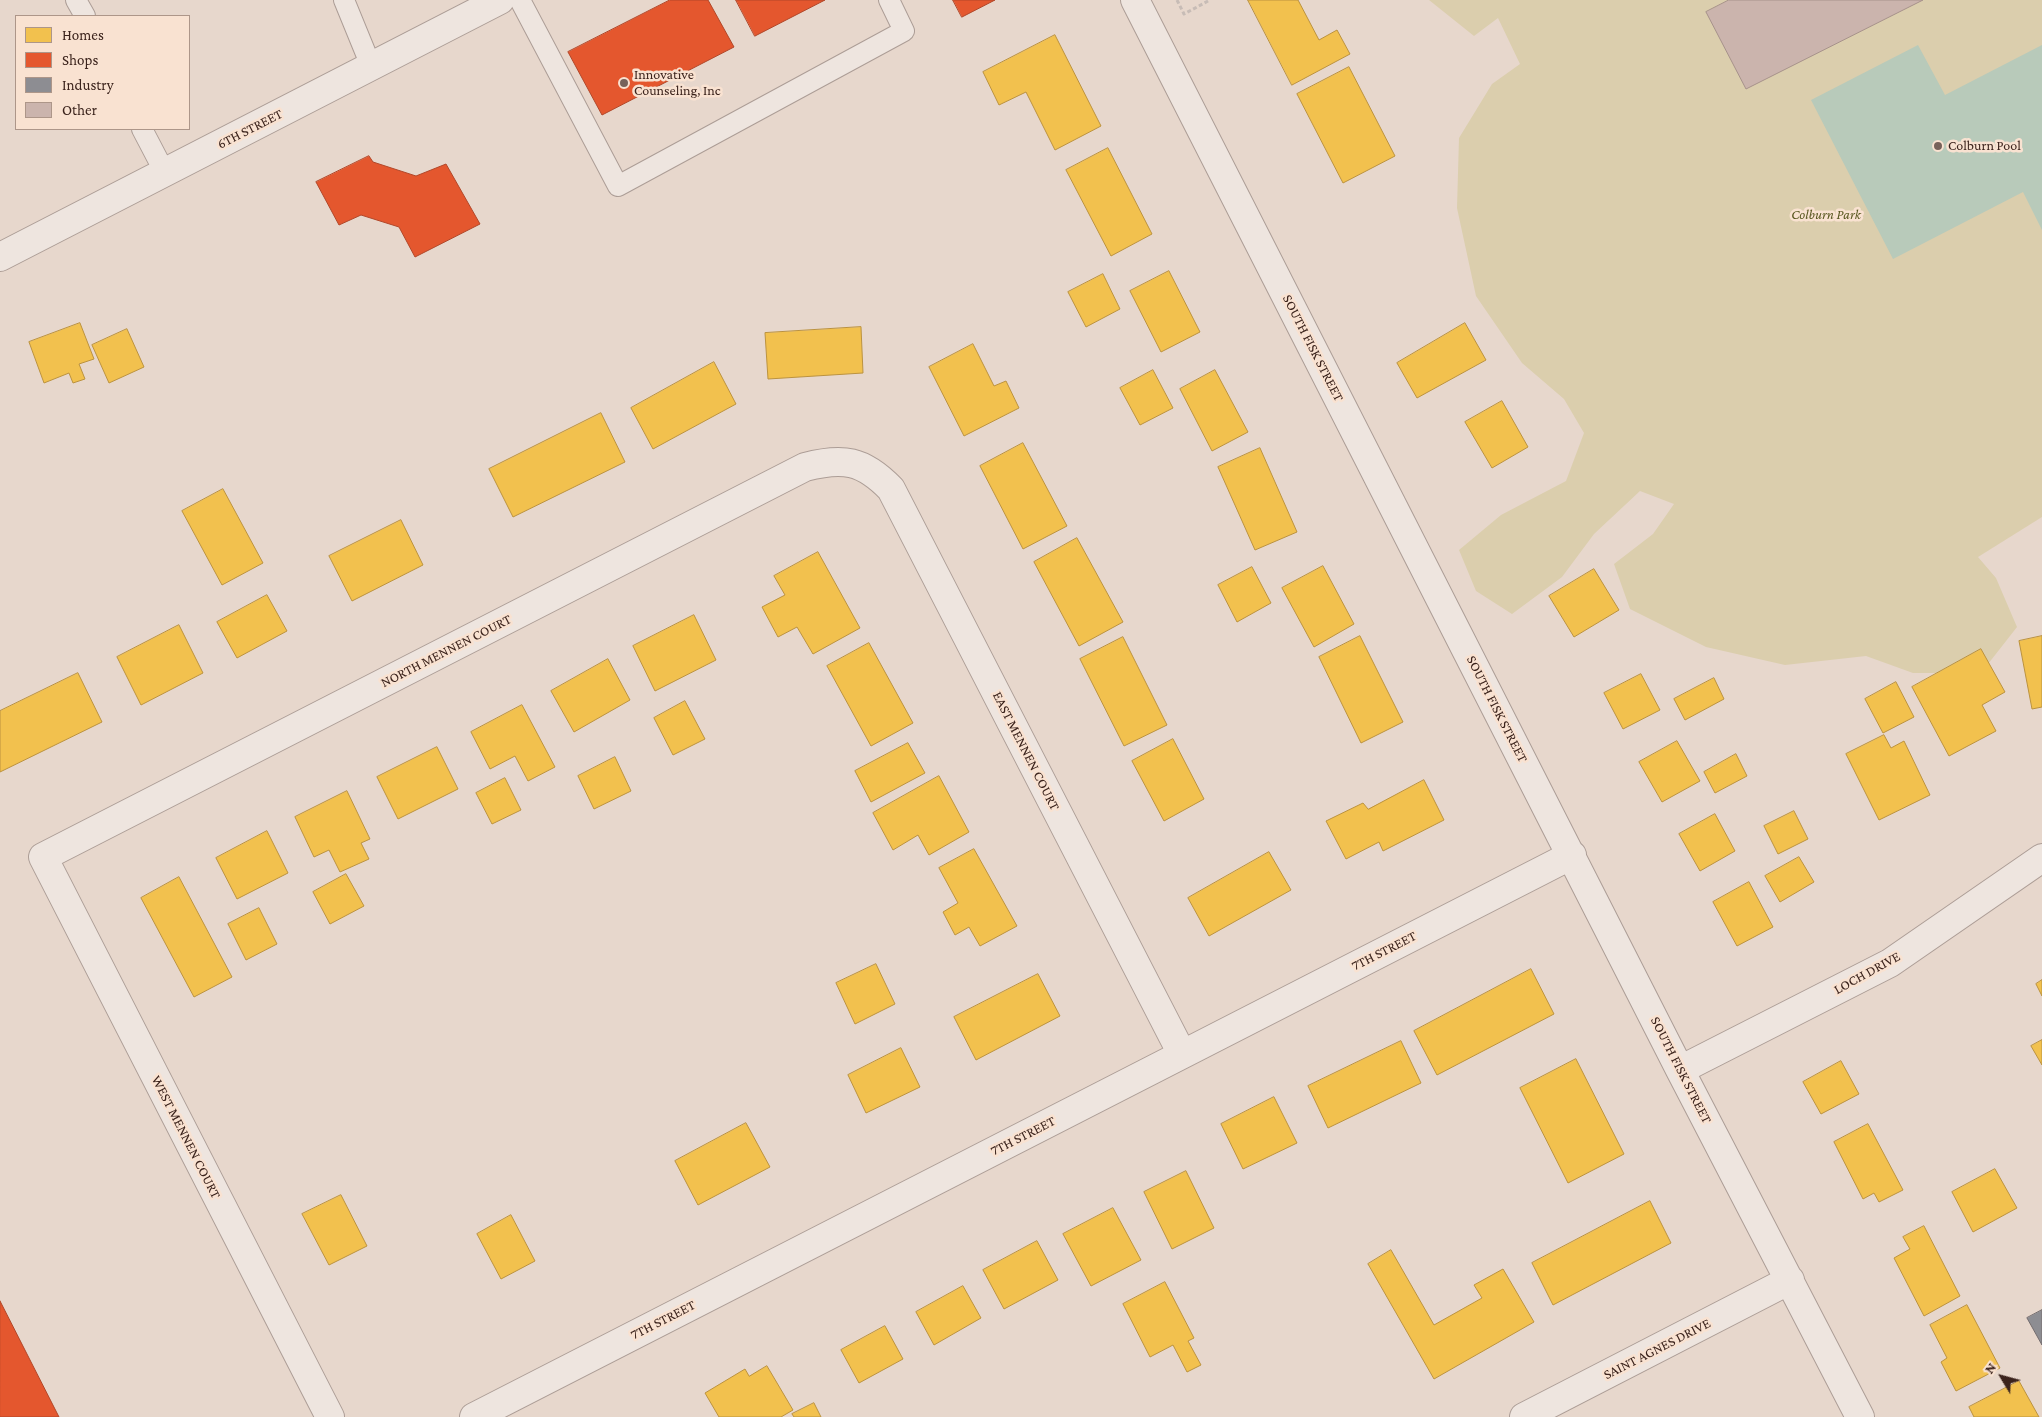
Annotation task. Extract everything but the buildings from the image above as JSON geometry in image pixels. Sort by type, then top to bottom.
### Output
[{"type":"street","name":"6TH STREET","points":[[0,257],[500,0]]},
{"type":"street","name":"SOUTH FISK STREET","points":[[1135,0],[1680,1070],[1860,1417]]},
{"type":"street","name":"NORTH MENNEN COURT","points":[[43,857],[806,467],[830,461],[854,463]]},
{"type":"street","name":"EAST MENNEN COURT","points":[[854,463],[878,476],[891,489],[1182,1054]]},
{"type":"street","name":"7TH STREET","points":[[474,1417],[1572,855]]},
{"type":"street","name":"WEST MENNEN COURT","points":[[43,857],[330,1417]]},
{"type":"street","name":"LOCH DRIVE","points":[[1680,1070],[1890,963],[2042,858]]},
{"type":"street","name":"SAINT AGNES DRIVE","points":[[1524,1417],[1790,1280]]},
{"type":"lane","points":[[76,0],[84,15]]},
{"type":"lane","points":[[344,0],[371,66]]},
{"type":"lane","points":[[520,0],[618,186],[904,32],[889,0]]},
{"type":"lane","points":[[143,130],[165,173]]},
{"type":"path","points":[[1177,0],[1184,14],[1210,0]]},
{"type":"green space","name":"Colburn Park","points":[[1429,0],[2042,0],[2042,517],[1978,557],[1996,578],[2017,627],[1981,673],[1913,673],[1866,656],[1785,665],[1706,647],[1630,609],[1614,564],[1653,534],[1674,504],[1640,491],[1594,534],[1562,577],[1512,614],[1476,591],[1459,550],[1501,515],[1566,481],[1584,433],[1564,399],[1522,363],[1476,296],[1457,208],[1459,138],[1492,84],[1520,64],[1498,18],[1474,36]]},
{"type":"shaded area","name":"Colburn Pool","points":[[1918,45],[1945,95],[2042,45],[2042,230],[2023,192],[1893,259],[1811,100]]},
{"type":"place","name":"Innovative Counseling, Inc","points":[[624,83]]},
{"type":"place","name":"Colburn Pool","points":[[1938,146]]}]
